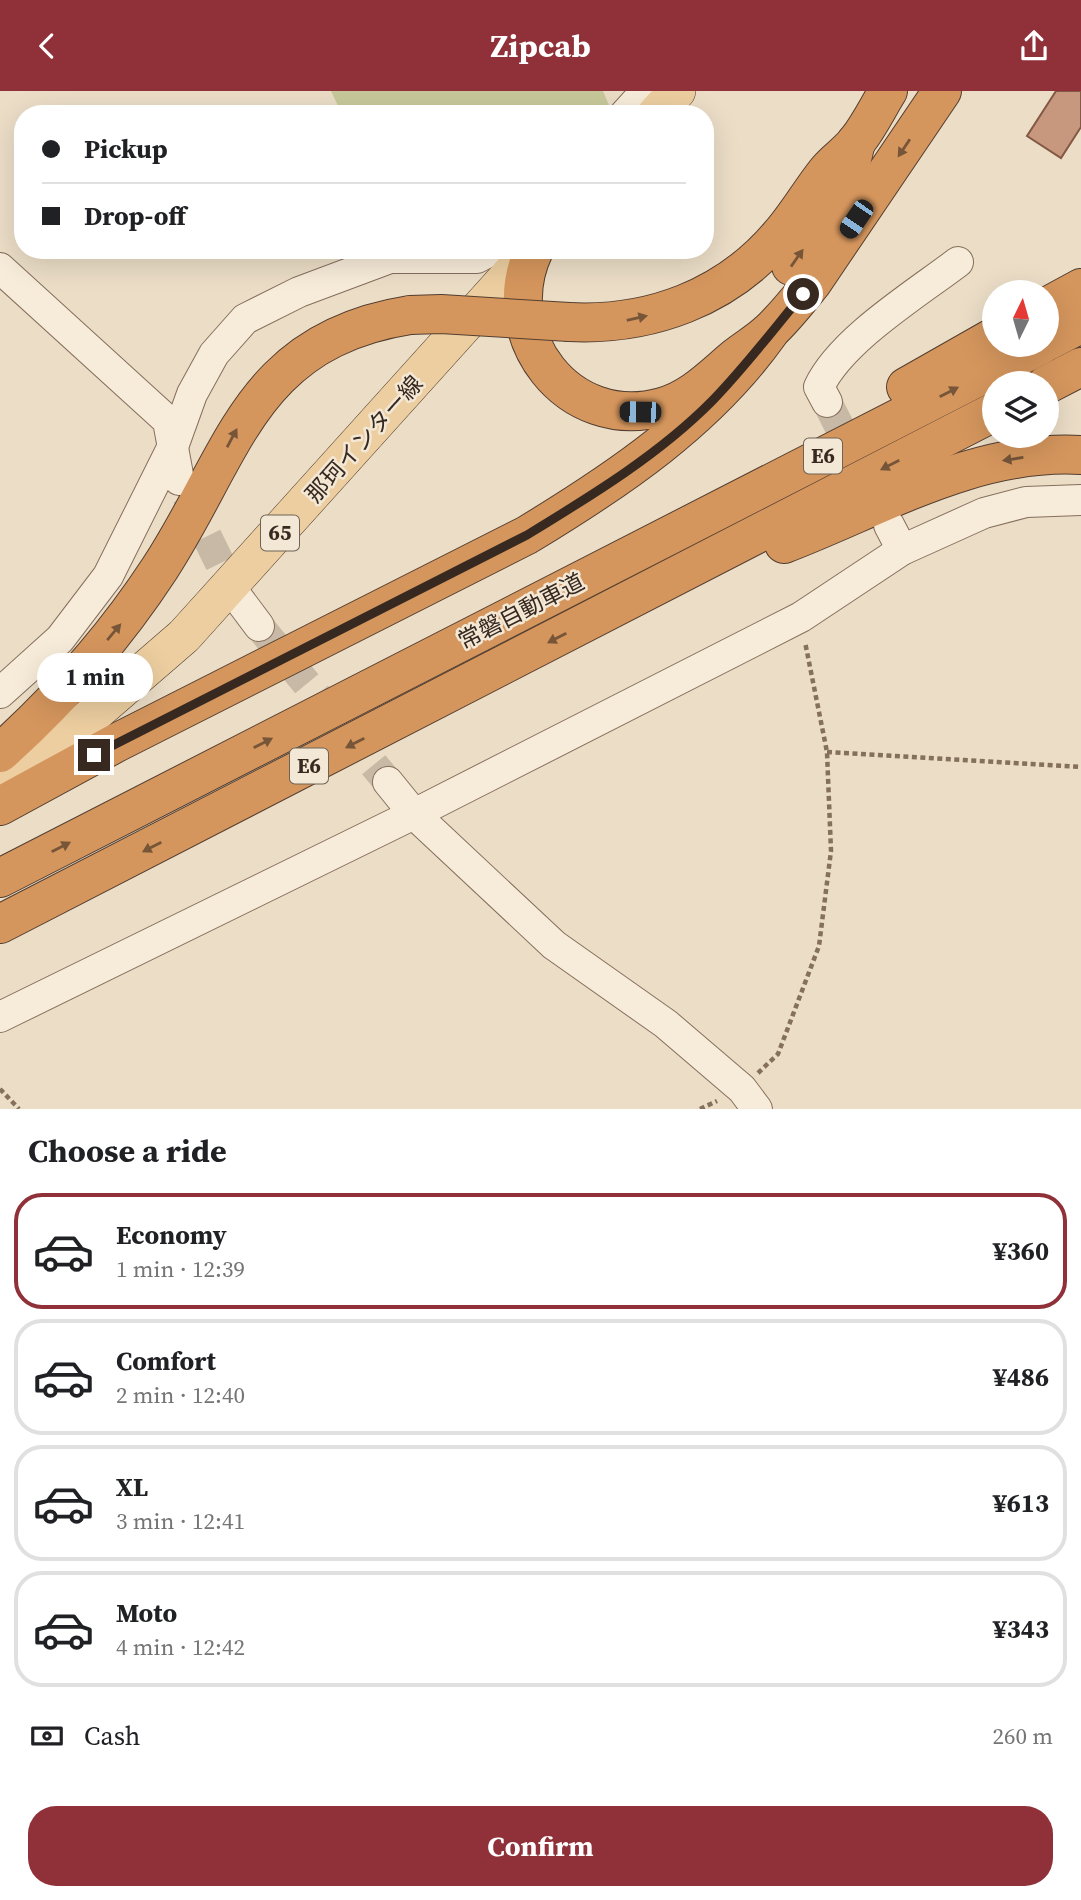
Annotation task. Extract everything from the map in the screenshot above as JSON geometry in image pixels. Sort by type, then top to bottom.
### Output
[{"type":"highway","points":[[0,753],[70,685],[127,617],[162,565],[239,425],[260,397],[306,355],[334,337],[364,326],[410,315],[569,322],[625,321],[682,306],[707,296],[755,262],[771,246],[803,208],[827,171],[856,142],[888,91]]},
{"type":"highway","points":[[0,806],[116,743],[527,535],[586,499],[653,450],[711,402],[748,362],[812,283],[942,91]]},
{"type":"highway","points":[[540,259],[546,270],[543,307],[549,333],[569,364],[585,379],[606,387],[631,391],[674,381],[697,366],[734,333],[789,269],[848,180],[856,142]]},
{"type":"highway","points":[[530,259],[526,268],[522,300],[525,326],[531,344],[554,378],[569,391],[602,407],[640,412],[674,402],[705,383],[769,333]]},
{"type":"highway","points":[[1059,300],[1081,288]]},
{"type":"highway","points":[[1059,335],[1081,324]]},
{"type":"highway","points":[[605,568],[928,373],[982,344]]},
{"type":"highway","name":"常磐自動車道","points":[[0,878],[1018,357]]},
{"type":"highway","points":[[1059,378],[1081,367]]},
{"type":"highway","name":"常磐自動車道","points":[[0,924],[982,418]]},
{"type":"highway","points":[[617,607],[809,534],[961,471],[1024,458],[1081,455]]},
{"type":"main road","points":[[664,105],[677,91]]},
{"type":"main road","name":"那珂インター線","points":[[0,787],[59,744],[184,636],[527,259]]},
{"type":"street","points":[[633,105],[646,91]]},
{"type":"street","points":[[0,694],[60,639],[108,576],[174,445],[192,394],[214,354],[245,319],[299,292],[387,259]]},
{"type":"street","points":[[827,402],[819,387],[825,374],[870,328],[958,263]]},
{"type":"street","points":[[0,268],[168,421],[180,480]]},
{"type":"street","points":[[0,1017],[414,814],[801,617],[895,537],[1026,502],[1081,500]]},
{"type":"street","points":[[236,594],[259,626]]},
{"type":"street","points":[[388,782],[414,814],[554,945],[666,1024],[749,1099]]},
{"type":"path","points":[[749,1099],[778,1054],[819,946],[831,851],[827,752],[801,617]]},
{"type":"path","points":[[827,752],[1081,767]]},
{"type":"path","points":[[0,1089],[19,1109]]},
{"type":"green space","points":[[331,91],[603,91],[609,105],[338,105]]},
{"type":"building","points":[[1056,91],[1081,91],[1081,127],[1061,158],[1027,136]]},
{"type":"tunnel","points":[[827,402],[857,462]]},
{"type":"tunnel","points":[[187,496],[235,594]]},
{"type":"tunnel","points":[[259,626],[388,782]]},
{"type":"route","points":[[94,755],[527,535],[586,499],[653,450],[711,402],[748,362],[803,294]]}]
